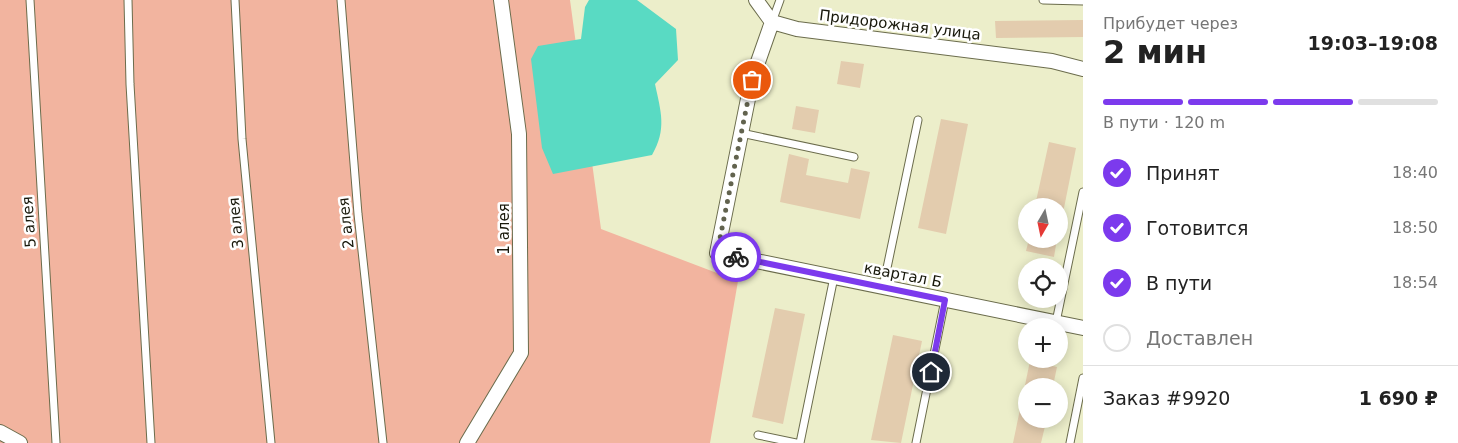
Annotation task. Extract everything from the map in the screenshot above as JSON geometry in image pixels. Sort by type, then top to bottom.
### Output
[{"type":"street","name":"1 алея","points":[[467,443],[521,353],[519,134],[501,0]]},
{"type":"street","points":[[741,133],[752,80],[772,22],[756,0]]},
{"type":"street","name":"Придорожная улица","points":[[772,22],[797,28],[1052,61],[1083,69]]},
{"type":"street","name":"квартал Б","points":[[741,133],[717,253],[1036,318]]},
{"type":"street","name":"квартал Б","points":[[1068,325],[1083,328]]},
{"type":"street","points":[[0,432],[20,443]]},
{"type":"lane","name":"5 алея","points":[[30,0],[56,443]]},
{"type":"lane","points":[[128,0],[130,84],[151,443]]},
{"type":"lane","name":"3 алея","points":[[235,0],[242,139],[271,443]]},
{"type":"lane","name":"2 алея","points":[[341,0],[358,214],[384,443]]},
{"type":"lane","points":[[772,22],[780,0]]},
{"type":"lane","points":[[1043,0],[1083,1]]},
{"type":"lane","points":[[883,287],[918,120]]},
{"type":"lane","points":[[741,133],[854,157]]},
{"type":"lane","points":[[1057,318],[1083,192]]},
{"type":"lane","points":[[758,435],[798,443],[834,277]]},
{"type":"lane","points":[[916,443],[945,300]]},
{"type":"lane","points":[[1070,443],[1083,378]]},
{"type":"lane","points":[[1074,422],[1083,424]]},
{"type":"shaded area","points":[[0,0],[570,0],[601,229],[738,281],[710,443],[0,443]]},
{"type":"water","points":[[589,0],[637,0],[676,29],[678,60],[655,84],[661,112],[661,128],[657,146],[652,155],[553,174],[542,148],[531,59],[538,46],[581,39],[585,7]]},
{"type":"building","points":[[1083,20],[1083,37],[996,38],[995,21]]},
{"type":"building","points":[[841,61],[864,64],[860,88],[837,84]]},
{"type":"building","points":[[796,106],[819,110],[815,133],[792,129]]},
{"type":"building","points":[[941,119],[968,124],[946,234],[918,228]]},
{"type":"building","points":[[1049,142],[1076,148],[1066,198],[1037,198]]},
{"type":"building","points":[[789,154],[809,159],[806,175],[848,183],[851,168],[870,172],[860,219],[780,202]]},
{"type":"building","points":[[1027,248],[1056,248],[1054,257],[1026,251]]},
{"type":"building","points":[[775,308],[805,314],[783,424],[752,417]]},
{"type":"building","points":[[893,335],[922,341],[901,443],[871,440]]},
{"type":"building","points":[[1029,368],[1057,368],[1055,378],[1026,378]]},
{"type":"building","points":[[1018,419],[1018,428],[1045,428],[1041,443],[1013,443]]},
{"type":"way so far","points":[[736,257],[717,253],[752,80]]},
{"type":"route","points":[[736,257],[945,300],[931,372]]}]
